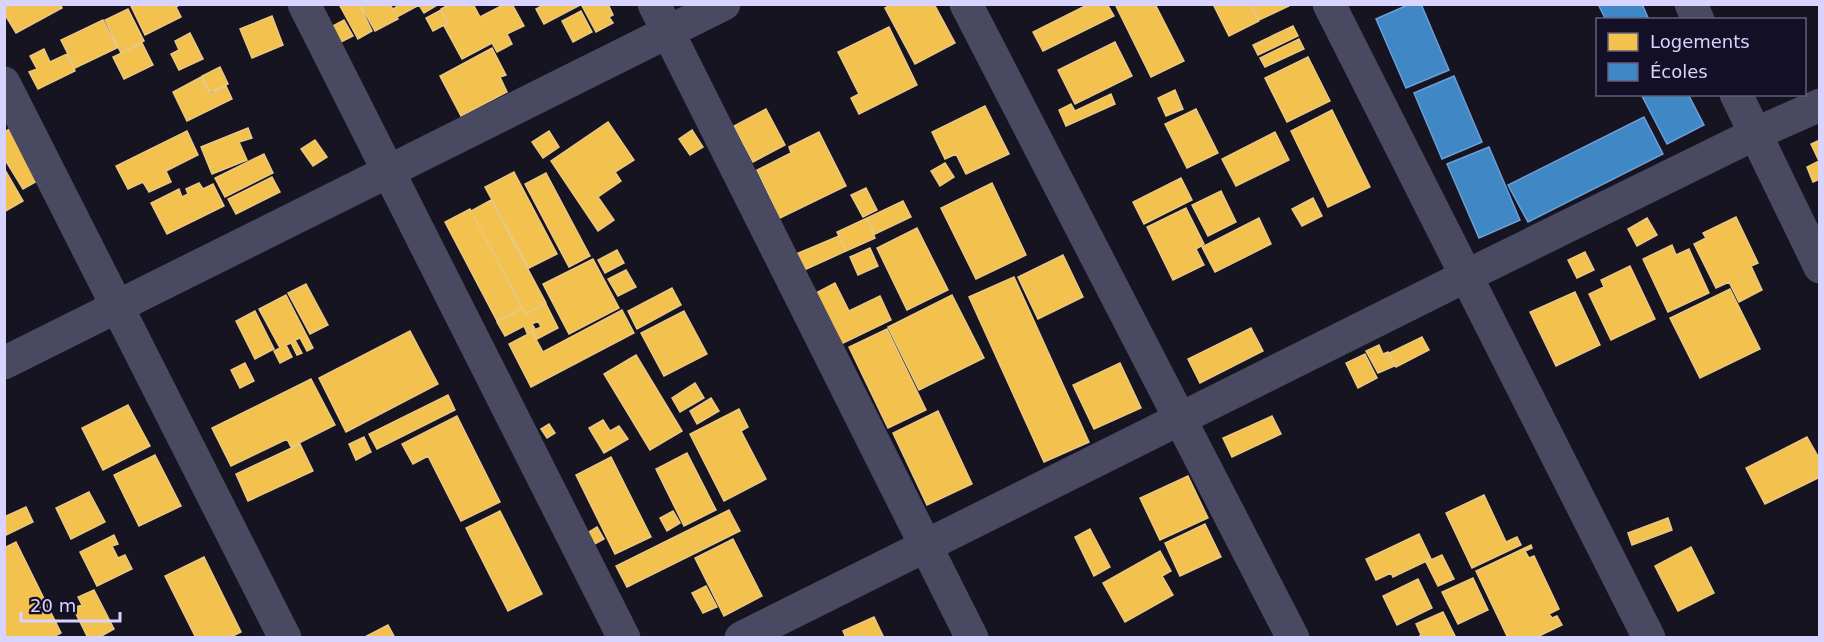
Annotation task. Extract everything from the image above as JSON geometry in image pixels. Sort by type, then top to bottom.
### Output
[{"type":"street","points":[[304,4],[624,638]]},
{"type":"street","points":[[4,363],[388,171],[661,18],[724,4]]},
{"type":"street","points":[[966,4],[1293,638]]},
{"type":"street","points":[[1329,4],[1648,638]]},
{"type":"street","points":[[1691,4],[1697,18]]},
{"type":"street","points":[[661,18],[972,638]]},
{"type":"street","points":[[4,83],[285,638]]},
{"type":"street","points":[[1737,96],[1820,267]]},
{"type":"street","points":[[741,638],[1466,276],[1755,134],[1820,105]]},
{"type":"building: Logements","points":[[4,4],[60,4],[62,8],[16,33],[4,13]]},
{"type":"building: Logements","points":[[130,4],[181,4],[176,7],[181,17],[145,35]]},
{"type":"building: Logements","points":[[339,4],[359,4],[372,31],[358,39]]},
{"type":"building: Logements","points":[[360,4],[390,4],[398,19],[375,31]]},
{"type":"building: Logements","points":[[401,4],[439,4],[424,13],[419,5],[397,17],[393,9]]},
{"type":"building: Logements","points":[[450,4],[473,4],[480,17],[505,4],[512,4],[524,26],[507,34],[512,44],[497,52],[492,43],[462,59],[444,26],[449,24],[441,9]]},
{"type":"building: Logements","points":[[545,4],[580,5],[544,24],[536,9]]},
{"type":"building: Logements","points":[[581,4],[608,4],[613,15],[609,17],[613,23],[596,32]]},
{"type":"building: Logements","points":[[892,4],[934,4],[955,43],[915,64],[885,8]]},
{"type":"building: Logements","points":[[1089,4],[1107,4],[1114,16],[1043,51],[1033,32]]},
{"type":"building: Logements","points":[[1115,4],[1155,4],[1184,61],[1151,77]]},
{"type":"building: Logements","points":[[1213,4],[1250,4],[1259,21],[1229,36]]},
{"type":"building: Logements","points":[[1251,4],[1288,4],[1289,6],[1259,20]]},
{"type":"building: Logements","points":[[128,9],[144,41],[121,53],[105,20]]},
{"type":"building: Logements","points":[[441,10],[448,23],[433,31],[426,18]]},
{"type":"building: Logements","points":[[581,11],[592,32],[573,42],[562,21]]},
{"type":"building: Logements","points":[[272,16],[283,45],[252,58],[240,29]]},
{"type":"building: Logements","points":[[103,20],[117,48],[75,68],[61,40]]},
{"type":"building: Logements","points":[[344,20],[353,36],[337,44],[329,28]]},
{"type":"building: Logements","points":[[1293,26],[1298,36],[1258,55],[1253,45]]},
{"type":"building: Logements","points":[[889,27],[917,85],[859,114],[851,98],[859,94],[838,52]]},
{"type":"building: Logements","points":[[190,33],[203,59],[179,70],[171,54],[179,50],[175,41]]},
{"type":"building: Logements","points":[[1299,39],[1304,49],[1265,67],[1260,58]]},
{"type":"building: Logements","points":[[1115,42],[1132,76],[1075,104],[1058,70]]},
{"type":"building: Logements","points":[[142,43],[153,65],[124,79],[113,57]]},
{"type":"building: Logements","points":[[492,48],[506,75],[500,77],[507,92],[461,116],[440,76]]},
{"type":"building: Logements","points":[[44,49],[50,62],[67,54],[75,71],[38,89],[29,72],[37,69],[30,56]]},
{"type":"building: Logements","points":[[1308,57],[1330,101],[1287,122],[1265,78]]},
{"type":"building: Logements","points":[[220,67],[228,84],[210,92],[202,76]]},
{"type":"building: Logements","points":[[201,77],[210,94],[226,86],[232,99],[187,121],[173,92]]},
{"type":"building: Logements","points":[[1175,90],[1183,109],[1166,116],[1158,98]]},
{"type":"building: Logements","points":[[1111,94],[1115,104],[1066,126],[1059,110],[1071,104],[1075,111]]},
{"type":"building: Logements","points":[[985,106],[1009,154],[966,174],[956,154],[945,159],[932,132]]},
{"type":"building: Logements","points":[[766,109],[785,145],[753,162],[734,126]]},
{"type":"building: Logements","points":[[1196,109],[1218,153],[1187,168],[1165,124]]},
{"type":"building: Logements","points":[[1332,110],[1370,187],[1328,207],[1291,131]]},
{"type":"building: Logements","points":[[608,122],[634,160],[615,172],[621,181],[598,197],[614,220],[598,231],[551,161]]},
{"type":"building: Logements","points":[[248,128],[252,138],[239,142],[247,160],[212,174],[201,147]]},
{"type":"building: Logements","points":[[10,129],[39,180],[23,189],[4,158],[4,132]]},
{"type":"building: Logements","points":[[692,130],[703,147],[690,155],[679,139]]},
{"type":"building: Logements","points":[[187,131],[198,155],[166,171],[171,182],[149,192],[143,182],[128,189],[116,166]]},
{"type":"building: Logements","points":[[549,131],[559,147],[543,158],[532,142]]},
{"type":"building: Logements","points":[[819,132],[846,186],[780,218],[757,170],[791,153],[789,147]]},
{"type":"building: Logements","points":[[1275,132],[1289,160],[1236,186],[1222,159]]},
{"type":"building: Logements","points":[[315,140],[327,157],[313,166],[301,149]]},
{"type":"building: Logements","points":[[1820,140],[1820,179],[1813,182],[1807,167],[1819,161],[1811,144]]},
{"type":"building: Logements","points":[[264,154],[273,173],[225,197],[215,178]]},
{"type":"building: Logements","points":[[945,163],[954,177],[940,186],[931,171]]},
{"type":"building: Logements","points":[[4,168],[23,201],[4,212]]},
{"type":"building: Logements","points":[[514,172],[557,254],[529,268],[485,187]]},
{"type":"building: Logements","points":[[546,173],[590,256],[569,267],[525,184]]},
{"type":"building: Logements","points":[[272,177],[280,192],[236,214],[228,199]]},
{"type":"building: Logements","points":[[1181,178],[1192,200],[1144,224],[1133,202]]},
{"type":"building: Logements","points":[[199,183],[203,189],[213,184],[224,206],[167,234],[151,203],[179,189],[182,197],[188,194],[186,189]]},
{"type":"building: Logements","points":[[992,183],[1026,255],[976,279],[941,208]]},
{"type":"building: Logements","points":[[866,188],[877,210],[863,217],[851,195]]},
{"type":"building: Logements","points":[[1221,191],[1236,222],[1208,236],[1192,205]]},
{"type":"building: Logements","points":[[1313,198],[1322,216],[1302,226],[1292,209]]},
{"type":"building: Logements","points":[[491,200],[546,303],[526,314],[471,211]]},
{"type":"building: Logements","points":[[903,201],[911,217],[875,234],[867,218]]},
{"type":"building: Logements","points":[[1186,208],[1204,244],[1196,249],[1204,265],[1173,280],[1147,227]]},
{"type":"building: Logements","points":[[470,209],[522,308],[497,321],[445,222]]},
{"type":"building: Logements","points":[[1736,217],[1758,263],[1751,266],[1762,290],[1739,302],[1729,282],[1716,288],[1694,244],[1706,238],[1703,233]]},
{"type":"building: Logements","points":[[867,218],[875,238],[846,251],[837,232]]},
{"type":"building: Logements","points":[[1259,218],[1271,244],[1215,272],[1202,247]]},
{"type":"building: Logements","points":[[1647,218],[1657,235],[1637,246],[1628,229]]},
{"type":"building: Logements","points":[[917,228],[948,290],[907,310],[877,248]]},
{"type":"building: Logements","points":[[839,236],[846,251],[802,271],[794,255]]},
{"type":"building: Logements","points":[[1672,245],[1676,255],[1689,249],[1709,293],[1668,312],[1643,259]]},
{"type":"building: Logements","points":[[870,248],[878,266],[858,275],[850,257]]},
{"type":"building: Logements","points":[[617,250],[624,263],[605,273],[598,260]]},
{"type":"building: Logements","points":[[1585,252],[1594,270],[1577,278],[1568,260]]},
{"type":"building: Logements","points":[[1063,255],[1083,297],[1038,319],[1018,277]]},
{"type":"building: Logements","points":[[593,259],[619,308],[569,334],[543,284]]},
{"type":"building: Logements","points":[[1630,266],[1655,319],[1611,340],[1589,294],[1604,287],[1601,280]]},
{"type":"building: Logements","points":[[626,270],[636,287],[618,296],[608,279]]},
{"type":"building: Logements","points":[[1014,277],[1089,442],[1044,462],[969,297]]},
{"type":"building: Logements","points":[[835,283],[849,311],[880,296],[891,320],[839,345],[814,294]]},
{"type":"building: Logements","points":[[306,284],[328,325],[310,334],[288,293]]},
{"type":"building: Logements","points":[[672,288],[681,305],[637,329],[628,311]]},
{"type":"building: Logements","points":[[1730,289],[1760,349],[1700,378],[1670,318]]},
{"type":"building: Logements","points":[[1575,292],[1600,345],[1556,366],[1530,312]]},
{"type":"building: Logements","points":[[286,295],[313,348],[307,351],[300,338],[295,340],[302,353],[297,355],[291,343],[286,345],[292,357],[280,363],[274,351],[280,348],[259,309]]},
{"type":"building: Logements","points":[[952,295],[984,358],[919,390],[888,327]]},
{"type":"building: Logements","points":[[546,304],[558,328],[537,339],[532,331],[541,327],[538,321],[532,324],[535,329],[527,333],[524,326],[505,336],[497,322],[523,308],[526,314]]},
{"type":"building: Logements","points":[[622,310],[634,333],[531,387],[509,344],[532,332],[543,352]]},
{"type":"building: Logements","points":[[255,311],[274,349],[255,359],[236,321]]},
{"type":"building: Logements","points":[[684,311],[707,354],[664,376],[641,333]]},
{"type":"building: Logements","points":[[1251,328],[1263,351],[1200,383],[1188,359]]},
{"type":"building: Logements","points":[[887,329],[926,410],[888,428],[849,347]]},
{"type":"building: Logements","points":[[410,331],[438,384],[346,432],[319,378]]},
{"type":"building: Logements","points":[[1422,337],[1429,350],[1396,367],[1389,353]]},
{"type":"building: Logements","points":[[1379,345],[1383,354],[1388,352],[1394,366],[1378,373],[1366,351]]},
{"type":"building: Logements","points":[[1365,354],[1377,378],[1358,388],[1346,363]]},
{"type":"building: Logements","points":[[636,355],[682,431],[650,450],[604,374]]},
{"type":"building: Logements","points":[[245,363],[254,381],[240,388],[231,370]]},
{"type":"building: Logements","points":[[1120,363],[1141,408],[1094,429],[1073,385]]},
{"type":"building: Logements","points":[[311,379],[335,425],[291,447],[287,439],[231,466],[212,428]]},
{"type":"building: Logements","points":[[695,383],[704,398],[680,412],[672,398]]},
{"type":"building: Logements","points":[[448,395],[455,410],[377,449],[369,434]]},
{"type":"building: Logements","points":[[711,398],[719,411],[697,424],[690,411]]},
{"type":"building: Logements","points":[[128,405],[150,446],[103,470],[82,428]]},
{"type":"building: Logements","points":[[739,409],[748,427],[741,431],[766,479],[724,501],[690,434]]},
{"type":"building: Logements","points":[[938,411],[972,484],[927,505],[893,433]]},
{"type":"building: Logements","points":[[457,416],[500,502],[461,521],[428,456],[413,464],[402,444]]},
{"type":"building: Logements","points":[[1272,416],[1281,434],[1232,457],[1223,438]]},
{"type":"building: Logements","points":[[603,420],[610,431],[619,426],[628,439],[604,453],[589,428]]},
{"type":"building: Logements","points":[[549,424],[555,433],[547,438],[541,429]]},
{"type":"building: Logements","points":[[364,437],[371,452],[356,460],[349,444]]},
{"type":"building: Logements","points":[[1807,437],[1820,460],[1820,477],[1765,504],[1746,468]]},
{"type":"building: Logements","points":[[300,444],[313,471],[248,501],[236,474]]},
{"type":"building: Logements","points":[[687,453],[716,510],[684,526],[656,469]]},
{"type":"building: Logements","points":[[155,455],[181,506],[139,526],[114,475]]},
{"type":"building: Logements","points":[[611,457],[651,537],[615,554],[576,475]]},
{"type":"building: Logements","points":[[1188,476],[1208,518],[1160,540],[1140,498]]},
{"type":"building: Logements","points":[[89,492],[105,522],[71,539],[56,508]]},
{"type":"building: Logements","points":[[1484,495],[1506,542],[1517,537],[1521,545],[1472,568],[1446,513]]},
{"type":"building: Logements","points":[[26,507],[33,522],[4,536],[4,517]]},
{"type":"building: Logements","points":[[729,510],[740,531],[627,587],[616,566]]},
{"type":"building: Logements","points":[[500,511],[542,594],[508,611],[466,528]]},
{"type":"building: Logements","points":[[673,511],[680,523],[667,531],[660,518]]},
{"type":"building: Logements","points":[[1668,518],[1672,530],[1632,545],[1628,533]]},
{"type":"building: Logements","points":[[1205,524],[1221,557],[1180,576],[1165,543]]},
{"type":"building: Logements","points":[[597,527],[604,539],[591,546],[584,535]]},
{"type":"building: Logements","points":[[1090,529],[1110,567],[1094,576],[1075,537]]},
{"type":"building: Logements","points":[[1419,534],[1431,559],[1393,577],[1391,573],[1376,580],[1366,559]]},
{"type":"building: Logements","points":[[114,535],[118,544],[112,546],[118,558],[125,555],[132,569],[97,586],[80,552]]},
{"type":"building: Logements","points":[[733,539],[762,596],[724,616],[695,558]]},
{"type":"building: Logements","points":[[16,542],[61,633],[51,638],[4,638],[4,548]]},
{"type":"building: Logements","points":[[1531,545],[1532,548],[1525,551],[1529,558],[1534,556],[1559,609],[1549,614],[1552,618],[1557,616],[1562,625],[1535,638],[1508,638],[1476,571]]},
{"type":"building: Logements","points":[[1691,547],[1714,593],[1678,611],[1655,566]]},
{"type":"building: Logements","points":[[1160,551],[1171,571],[1162,576],[1173,595],[1125,622],[1103,583]]},
{"type":"building: Logements","points":[[1442,555],[1454,579],[1438,586],[1426,562]]},
{"type":"building: Logements","points":[[204,557],[241,632],[229,638],[196,638],[165,576]]},
{"type":"building: Logements","points":[[1473,578],[1488,610],[1458,624],[1442,592]]},
{"type":"building: Logements","points":[[1418,579],[1432,608],[1397,625],[1383,596]]},
{"type":"building: Logements","points":[[706,586],[717,607],[703,613],[692,593]]},
{"type":"building: Logements","points":[[94,590],[114,629],[98,638],[88,638],[73,608],[82,605],[78,597]]},
{"type":"building: Logements","points":[[1443,612],[1456,638],[1417,638],[1421,635],[1416,624]]},
{"type":"building: Logements","points":[[874,617],[884,638],[846,638],[843,631]]},
{"type":"building: Logements","points":[[388,625],[395,638],[363,638]]},
{"type":"building: Écoles","points":[[1410,4],[1421,4],[1449,70],[1406,88],[1376,19]]},
{"type":"building: Écoles","points":[[1598,4],[1642,4],[1648,18],[1605,18]]},
{"type":"building: Écoles","points":[[1454,76],[1482,142],[1442,159],[1414,93]]},
{"type":"building: Écoles","points":[[1642,96],[1689,96],[1704,125],[1667,144]]},
{"type":"building: Écoles","points":[[1644,117],[1663,154],[1528,222],[1508,185]]},
{"type":"building: Écoles","points":[[1489,147],[1520,220],[1479,238],[1447,164]]}]
